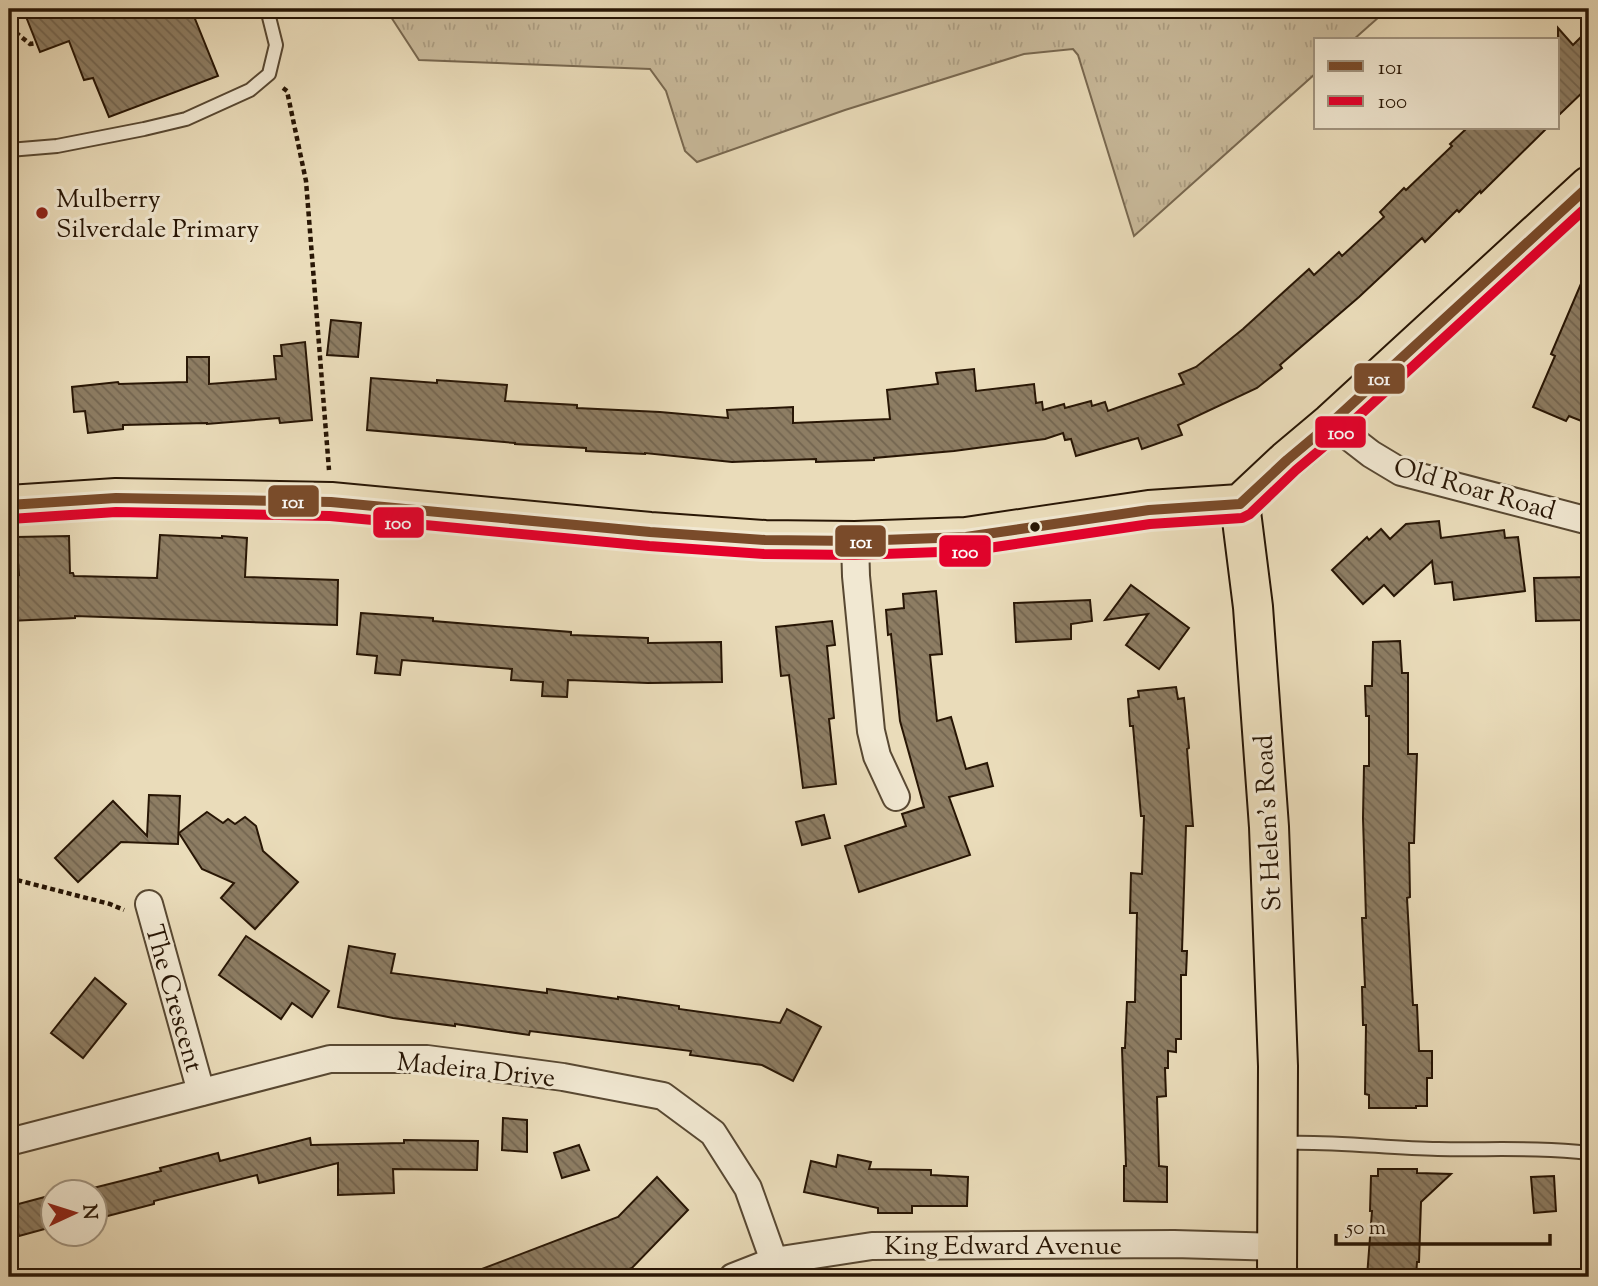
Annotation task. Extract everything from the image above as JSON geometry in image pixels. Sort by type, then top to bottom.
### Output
[{"type":"main road","points":[[9,505],[116,498],[331,502],[650,532],[765,540],[855,541],[966,537],[1149,510],[1240,504],[1589,186]]},
{"type":"main road","name":"St Helen's Road","points":[[1240,504],[1253,607],[1269,827],[1278,1066],[1277,1262]]},
{"type":"street","name":"Old Roar Road","points":[[1331,423],[1371,454],[1401,472],[1589,521]]},
{"type":"street","points":[[855,541],[871,731],[877,756],[896,797]]},
{"type":"street","name":"The Crescent","points":[[151,913],[201,1092]]},
{"type":"street","name":"Madeira Drive","points":[[9,1142],[330,1059],[427,1059],[563,1077],[663,1096],[713,1133],[748,1188],[774,1261]]},
{"type":"street","name":"King Edward Avenue","points":[[733,1277],[774,1261],[872,1246],[1174,1244],[1277,1262]]},
{"type":"lane","points":[[9,150],[57,146],[186,119],[250,90],[269,74],[276,45],[267,9]]},
{"type":"lane","points":[[1278,1143],[1310,1142],[1437,1149],[1564,1150],[1589,1153]]},
{"type":"path","points":[[9,27],[30,44],[36,43]]},
{"type":"path","points":[[269,74],[286,91],[306,181],[331,502]]},
{"type":"path","points":[[9,878],[151,913]]},
{"type":"green space","points":[[394,9],[1388,9],[1355,38],[1314,38],[1314,75],[1134,236],[1078,55],[1073,49],[1024,54],[845,110],[697,162],[685,151],[666,91],[650,69],[419,60],[389,14],[395,11]]},
{"type":"building","points":[[23,9],[191,9],[218,76],[109,117],[93,78],[84,80],[69,41],[40,52]]},
{"type":"building","points":[[1558,28],[1573,45],[1589,29],[1589,86],[1560,114],[1560,38]]},
{"type":"building","points":[[1465,130],[1545,130],[1481,193],[1480,191],[1459,212],[1457,210],[1425,242],[1422,238],[1257,388],[1178,425],[1182,435],[1142,449],[1138,438],[1076,456],[1071,439],[1065,440],[1063,433],[1045,439],[874,460],[732,462],[367,430],[371,378],[507,385],[505,401],[577,405],[577,408],[728,418],[727,410],[793,407],[793,423],[890,419],[887,390],[938,384],[936,373],[974,369],[976,391],[1034,384],[1036,403],[1042,402],[1043,410],[1091,401],[1092,406],[1105,402],[1108,411],[1184,384],[1179,374],[1196,367],[1309,269],[1314,275],[1339,252],[1342,256],[1384,217],[1380,212],[1452,146],[1450,144]]},
{"type":"building","points":[[1589,265],[1589,424],[1569,416],[1566,421],[1533,407],[1555,356],[1551,354]]},
{"type":"building","points":[[331,320],[361,323],[358,357],[327,355]]},
{"type":"building","points":[[305,342],[312,420],[280,423],[279,418],[207,424],[123,425],[123,429],[88,433],[85,411],[74,412],[72,387],[118,382],[187,382],[187,357],[209,357],[209,384],[276,379],[274,356],[282,356],[281,345]]},
{"type":"building","points":[[1439,521],[1441,538],[1504,530],[1505,538],[1518,537],[1525,591],[1454,600],[1452,582],[1435,584],[1432,561],[1394,596],[1384,585],[1363,604],[1332,570],[1367,537],[1369,540],[1381,529],[1390,539],[1406,524]]},
{"type":"building","points":[[160,535],[247,538],[245,577],[338,580],[337,625],[75,616],[9,621],[9,593],[17,592],[19,575],[16,537],[69,536],[70,573],[74,576],[157,578]]},
{"type":"building","points":[[1589,577],[1589,620],[1536,621],[1534,578]]},
{"type":"building","points":[[1131,585],[1189,628],[1159,669],[1126,645],[1148,614],[1105,620]]},
{"type":"building","points":[[936,591],[942,654],[930,655],[937,721],[951,717],[966,769],[987,763],[993,786],[949,797],[970,855],[859,892],[845,846],[906,826],[902,814],[924,807],[900,721],[886,610],[904,608],[903,594]]},
{"type":"building","points":[[1090,600],[1092,621],[1071,624],[1071,639],[1016,642],[1014,603]]},
{"type":"building","points":[[361,613],[571,632],[571,635],[648,638],[648,643],[721,642],[722,682],[568,680],[567,697],[542,696],[543,682],[511,680],[512,669],[402,660],[400,675],[375,673],[377,656],[357,654]]},
{"type":"building","points":[[832,621],[835,645],[827,646],[834,718],[829,719],[836,784],[803,788],[789,675],[781,676],[776,627]]},
{"type":"building","points":[[1400,641],[1402,673],[1408,673],[1408,754],[1417,754],[1414,843],[1409,843],[1410,897],[1407,898],[1413,1005],[1417,1005],[1419,1051],[1432,1051],[1432,1078],[1427,1078],[1427,1106],[1369,1108],[1369,1095],[1365,1094],[1366,1025],[1363,1025],[1362,987],[1365,987],[1362,918],[1366,918],[1364,766],[1369,766],[1369,716],[1366,716],[1365,686],[1372,686],[1373,642]]},
{"type":"building","points":[[1176,687],[1178,699],[1184,698],[1193,826],[1186,826],[1182,951],[1187,951],[1186,975],[1181,975],[1181,1039],[1176,1039],[1176,1052],[1168,1051],[1168,1068],[1165,1068],[1166,1096],[1157,1097],[1159,1166],[1167,1167],[1167,1202],[1124,1201],[1126,1166],[1122,1048],[1125,1048],[1127,1002],[1135,1002],[1137,913],[1130,913],[1131,873],[1142,874],[1144,816],[1141,816],[1128,699],[1139,697],[1138,691]]},
{"type":"building","points":[[149,795],[180,796],[178,844],[121,842],[78,882],[55,858],[113,801],[147,836]]},
{"type":"building","points":[[207,812],[223,823],[228,819],[235,824],[245,817],[256,826],[263,851],[298,882],[255,929],[221,898],[234,883],[202,869],[179,833]]},
{"type":"building","points":[[824,815],[830,838],[802,845],[796,822]]},
{"type":"building","points":[[246,936],[329,991],[312,1017],[292,1003],[281,1019],[219,975]]},
{"type":"building","points":[[349,946],[395,954],[391,973],[547,993],[547,989],[618,997],[679,1006],[679,1009],[780,1023],[787,1009],[821,1027],[793,1081],[762,1065],[690,1055],[691,1051],[530,1031],[529,1035],[393,1018],[338,1007]]},
{"type":"building","points":[[95,978],[126,1004],[83,1058],[51,1033]]},
{"type":"building","points":[[503,1118],[527,1120],[527,1152],[502,1150]]},
{"type":"building","points":[[310,1138],[311,1145],[404,1143],[404,1140],[478,1141],[477,1170],[393,1169],[394,1193],[338,1195],[338,1163],[259,1183],[257,1175],[154,1201],[154,1204],[108,1216],[108,1184],[218,1153],[220,1161]]},
{"type":"building","points":[[579,1145],[589,1170],[562,1178],[554,1153]]},
{"type":"building","points":[[838,1155],[871,1162],[869,1169],[931,1170],[931,1175],[968,1177],[967,1206],[912,1206],[912,1213],[878,1213],[878,1208],[804,1192],[811,1161],[836,1167]]},
{"type":"building","points":[[1378,1169],[1417,1169],[1417,1173],[1451,1174],[1421,1202],[1416,1277],[1367,1277],[1372,1211],[1371,1176],[1378,1176]]},
{"type":"building","points":[[1554,1176],[1556,1211],[1534,1213],[1531,1177]]},
{"type":"building","points":[[657,1177],[688,1210],[632,1268],[607,1277],[466,1277],[618,1217]]},
{"type":"building","points":[[38,1199],[38,1231],[19,1236],[11,1206]]},
{"type":"transit line","name":"101","points":[[9,505],[116,498],[331,502],[650,532],[765,540],[855,541],[966,537],[1149,510],[1240,504],[1589,186]]},
{"type":"transit line","name":"100","points":[[10,519],[116,512],[330,516],[649,546],[764,554],[855,555],[968,551],[1150,524],[1242,518],[1250,514],[1340,433],[1589,205]]},
{"type":"place","name":"Mulberry Silverdale Primary","points":[[42,213]]}]
